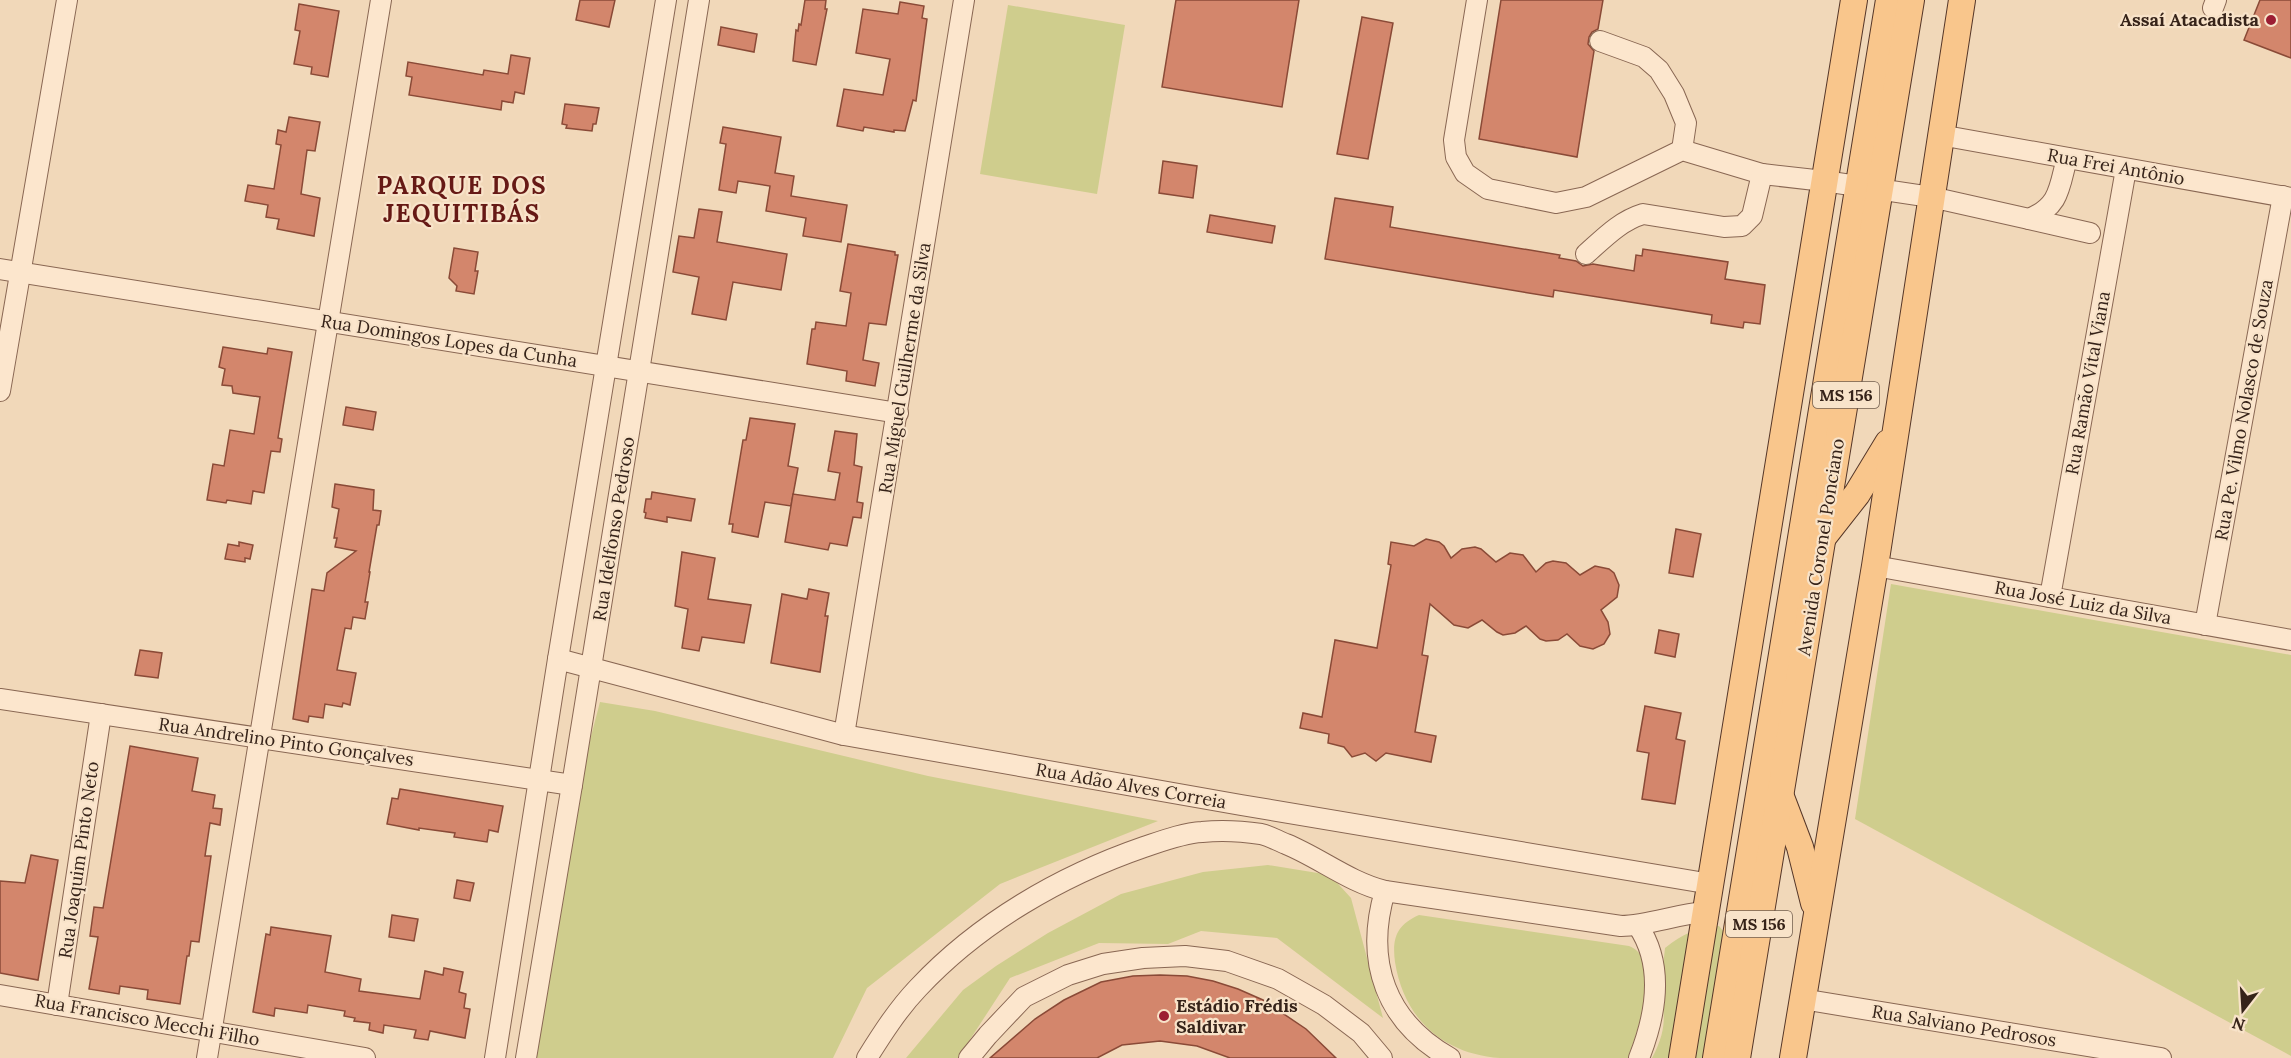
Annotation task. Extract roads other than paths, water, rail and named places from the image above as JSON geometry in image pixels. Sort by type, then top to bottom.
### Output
[{"type":"main road","points":[[1682,1058],[1854,0]]},
{"type":"main road","points":[[1882,112],[1889,0]]},
{"type":"main road","points":[[1909,10],[1930,0]]},
{"type":"main road","points":[[1793,1058],[1875,566],[1962,0]]},
{"type":"main road","name":"Avenida Coronel Ponciano","points":[[1737,1058],[1822,539],[1869,188],[1882,112],[1909,10]]},
{"type":"main road","points":[[1716,1058],[1869,188]]},
{"type":"main road","points":[[1822,539],[1857,494],[1895,432]]},
{"type":"main road","points":[[1780,796],[1800,847],[1816,915]]},
{"type":"street","points":[[0,391],[9,270],[67,0]]},
{"type":"street","points":[[207,1058],[381,0]]},
{"type":"street","name":"Rua Idelfonso Pedroso","points":[[495,1058],[666,0]]},
{"type":"street","name":"Rua Idelfonso Pedroso","points":[[526,1058],[592,668],[699,0]]},
{"type":"street","name":"Rua Miguel Guilherme da Silva","points":[[844,735],[964,0]]},
{"type":"street","points":[[1477,0],[1454,140],[1456,157],[1465,173],[1488,189],[1556,203],[1586,197],[1682,150],[1762,174],[1930,197],[2090,233]]},
{"type":"street","points":[[1600,41],[1644,57],[1659,69],[1674,94],[1686,123],[1682,150]]},
{"type":"street","name":"Rua Frei Antônio","points":[[1940,135],[2287,197]]},
{"type":"street","points":[[2029,219],[2043,213],[2054,203],[2067,158]]},
{"type":"street","name":"Rua Ramão Vital Viana","points":[[2050,597],[2126,169]]},
{"type":"street","points":[[1586,254],[1617,226],[1643,214],[1724,227],[1742,226],[1752,216],[1762,174]]},
{"type":"street","name":"Rua Pe. Vilmo Nolasco de Souza","points":[[2205,625],[2287,197]]},
{"type":"street","name":"Rua Domingos Lopes da Cunha","points":[[9,270],[898,413]]},
{"type":"street","name":"Rua José Luiz da Silva","points":[[1875,566],[2291,640]]},
{"type":"street","name":"Rua Adão Alves Correia","points":[[558,659],[844,735],[1229,803],[1711,884]]},
{"type":"street","name":"Rua Andrelino Pinto Gonçalves","points":[[0,699],[572,785]]},
{"type":"street","name":"Rua Joaquim Pinto Neto","points":[[57,1005],[100,714]]},
{"type":"street","points":[[867,1058],[896,1014],[917,988],[958,951],[993,924],[1038,895],[1089,868],[1162,842],[1200,832],[1232,831],[1265,835],[1315,858],[1360,884],[1385,891],[1621,926],[1638,926],[1706,912]]},
{"type":"street","points":[[1385,891],[1379,910],[1377,950],[1388,994],[1401,1017],[1413,1030],[1450,1058]]},
{"type":"street","points":[[1638,926],[1653,956],[1656,983],[1650,1025],[1639,1058]]},
{"type":"street","points":[[969,1058],[1024,997],[1068,975],[1103,964],[1143,958],[1185,956],[1227,961],[1278,979],[1324,1005],[1361,1033],[1382,1058]]},
{"type":"street","name":"Rua Francisco Mecchi Filho","points":[[0,995],[366,1058]]},
{"type":"street","name":"Rua Salviano Pedrosos","points":[[1802,999],[2161,1058]]},
{"type":"place","name":"Assaí Atacadista","points":[[2271,20]]},
{"type":"place","name":"Estádio Frédis Saldivar","points":[[1164,1016]]},
{"type":"district","name":"PARQUE DOS JEQUITIBÁS","points":[[462,200]]}]
